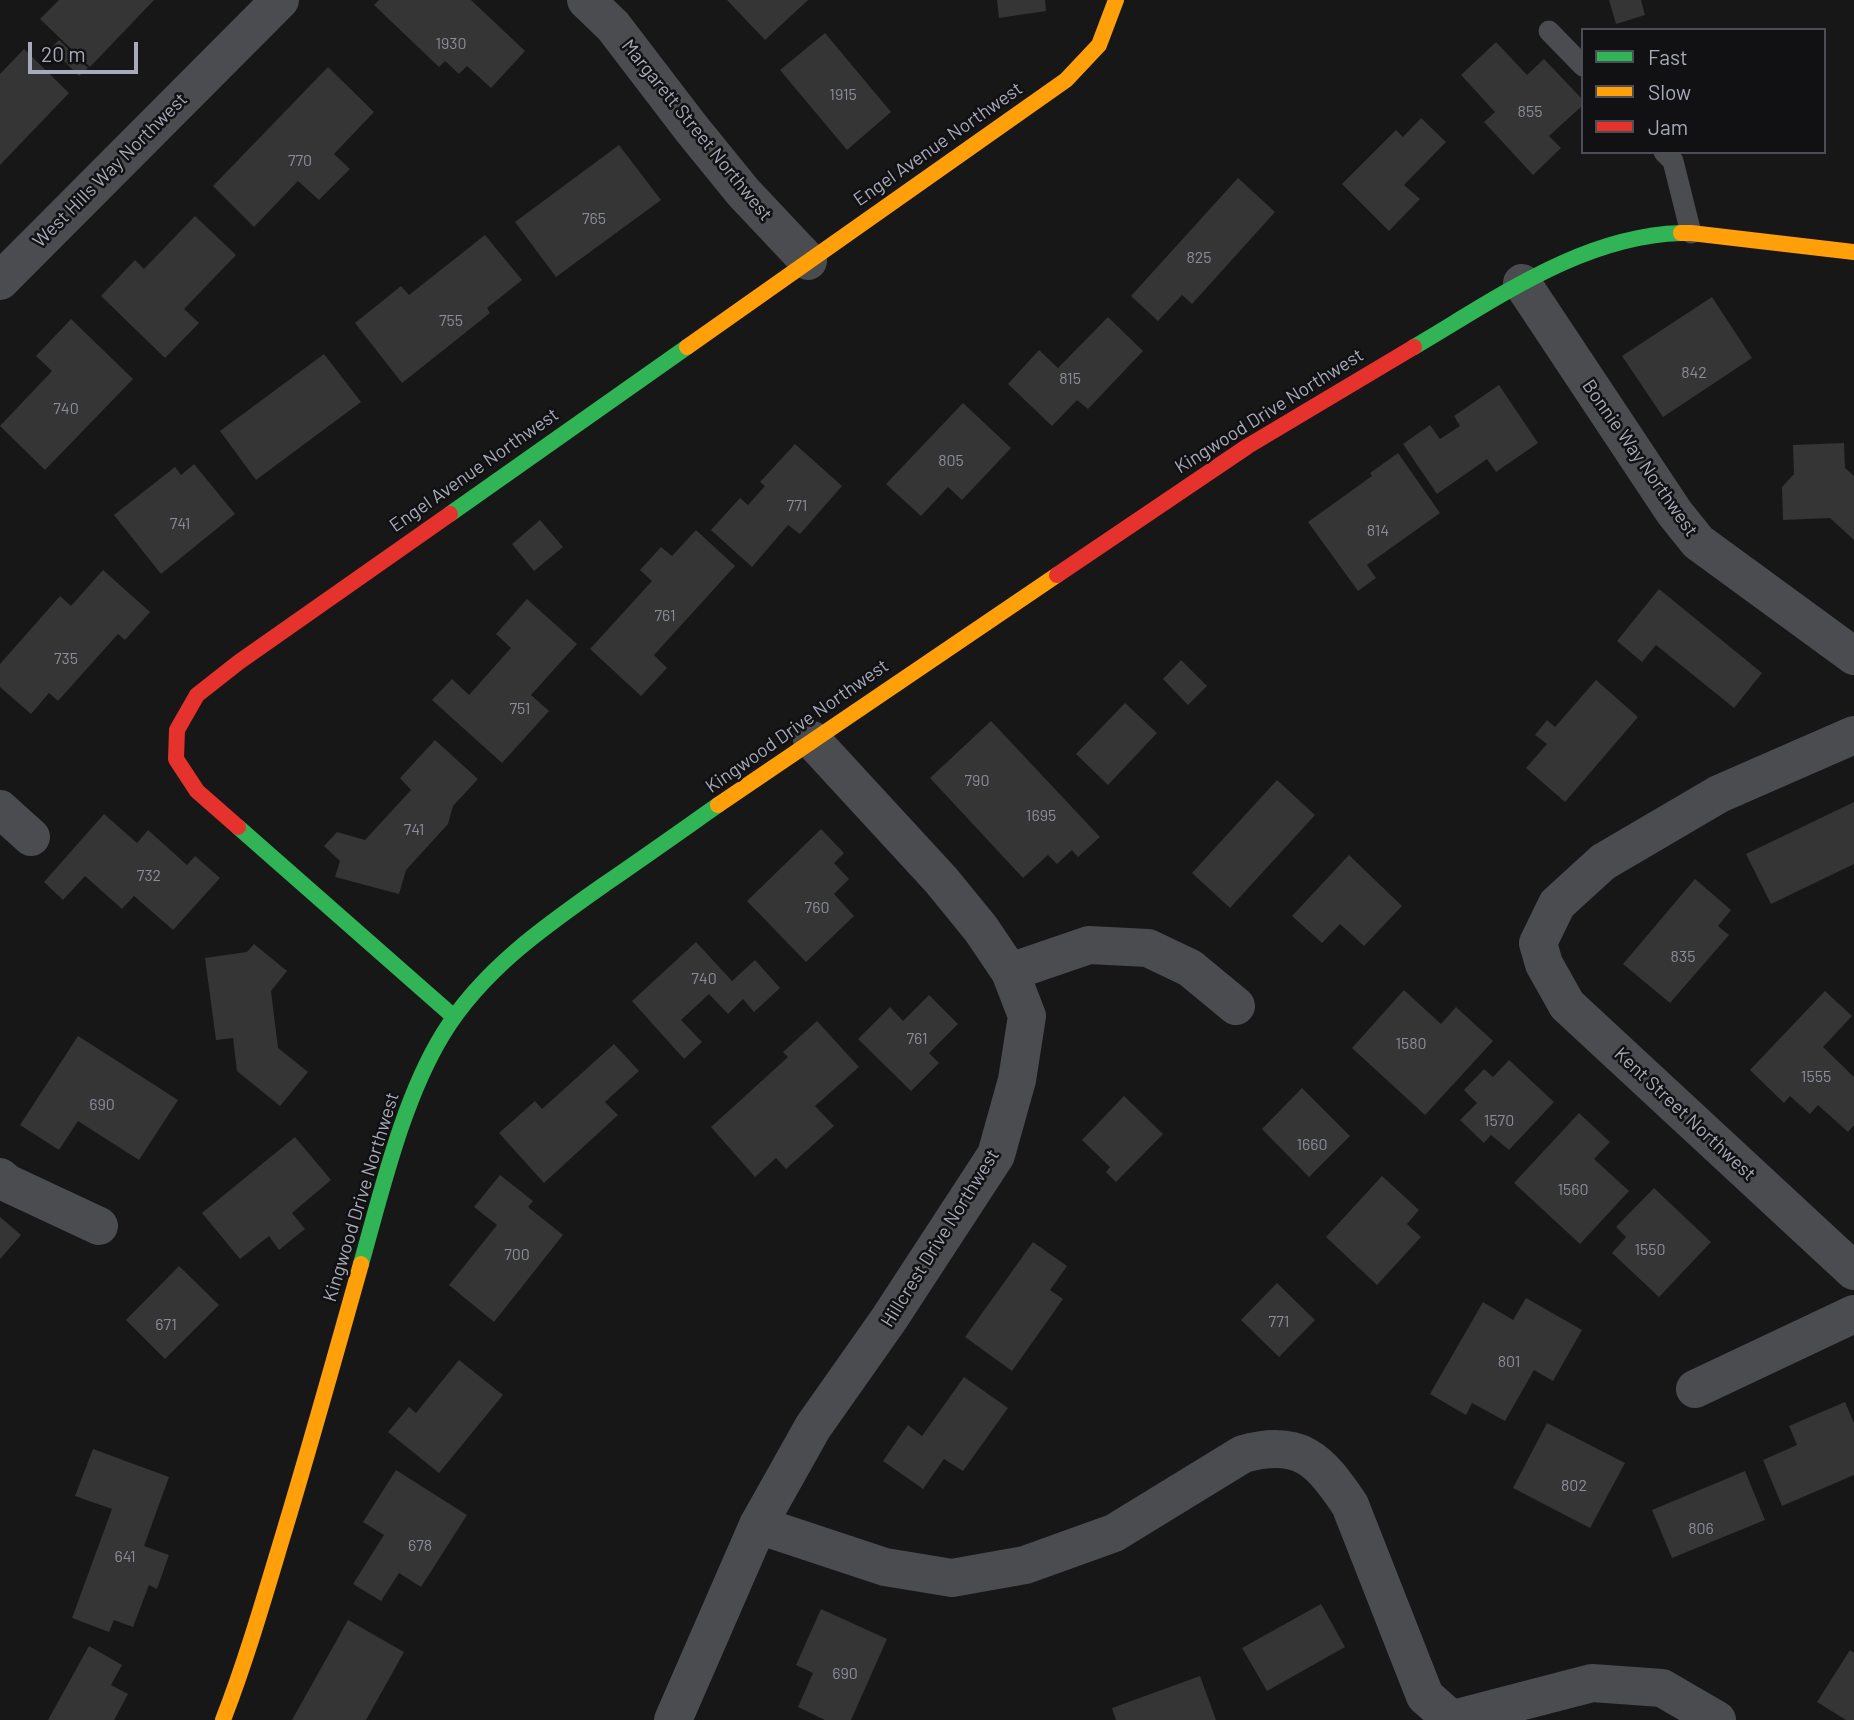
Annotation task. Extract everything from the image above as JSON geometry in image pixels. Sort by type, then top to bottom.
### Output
[{"type":"street","name":"West Hills Way Northwest","points":[[0,281],[280,0]]},
{"type":"street","name":"Margarett Street Northwest","points":[[586,0],[613,26],[743,192],[808,261]]},
{"type":"street","name":"Engel Avenue Northwest","points":[[454,1017],[197,791],[176,759],[177,730],[197,695],[239,662],[1066,80],[1099,45],[1116,0]]},
{"type":"street","name":"Kingwood Drive Northwest","points":[[223,1720],[240,1678],[269,1585],[392,1158],[420,1082],[454,1017],[483,983],[542,929],[812,740],[1248,446],[1521,283],[1595,249],[1659,234],[1691,233],[1854,252]]},
{"type":"street","name":"Bonnie Way Northwest","points":[[1521,283],[1674,512],[1698,542],[1854,656]]},
{"type":"street","name":"Kent Street Northwest","points":[[1854,735],[1719,793],[1603,862],[1557,904],[1538,943],[1544,964],[1567,1005],[1854,1270]]},
{"type":"street","name":"Hillcrest Drive Northwest","points":[[673,1720],[758,1525],[813,1427],[889,1319],[996,1155],[1017,1080],[1027,1016],[1010,972],[981,929],[941,880],[812,740]]},
{"type":"street","points":[[0,809],[31,837]]},
{"type":"street","points":[[1010,972],[1089,945],[1148,948],[1190,968],[1236,1006]]},
{"type":"street","points":[[0,1177],[7,1183],[99,1226]]},
{"type":"street","points":[[1695,1389],[1854,1314]]},
{"type":"street","points":[[758,1525],[885,1567],[952,1578],[1026,1565],[1114,1533],[1243,1454],[1263,1448],[1282,1448],[1302,1453],[1320,1465],[1350,1505],[1425,1696],[1451,1720],[1592,1683],[1662,1688],[1717,1720]]},
{"type":"lane","points":[[1549,31],[1581,64]]},
{"type":"lane","points":[[1666,154],[1673,161],[1691,233]]},
{"type":"building","points":[[59,0],[154,0],[90,67],[40,19]]},
{"type":"building","points":[[379,0],[471,0],[525,51],[491,88],[467,66],[459,74],[445,61],[439,67],[374,5]]},
{"type":"building","points":[[727,0],[808,0],[765,40]]},
{"type":"building","points":[[997,0],[1045,0],[1046,11],[999,18]]},
{"type":"building","points":[[1609,0],[1641,0],[1645,15],[1616,24]]},
{"type":"building","points":[[825,33],[891,112],[847,150],[780,70]]},
{"type":"building","points":[[59,40],[88,68],[79,76],[51,48]]},
{"type":"building","points":[[1496,42],[1527,75],[1544,59],[1581,98],[1581,107],[1549,136],[1561,148],[1533,175],[1484,122],[1495,112],[1461,75]]},
{"type":"building","points":[[24,49],[69,93],[0,165],[0,74]]},
{"type":"building","points":[[328,67],[374,112],[334,154],[350,169],[319,200],[298,181],[254,227],[213,186]]},
{"type":"building","points":[[1421,118],[1446,142],[1404,185],[1420,199],[1389,231],[1342,184],[1396,130],[1403,137]]},
{"type":"building","points":[[619,145],[661,200],[556,277],[515,222]]},
{"type":"building","points":[[1238,178],[1275,212],[1192,304],[1182,295],[1158,321],[1131,296]]},
{"type":"building","points":[[195,216],[236,255],[184,309],[199,323],[165,358],[101,296],[135,260],[144,269]]},
{"type":"building","points":[[485,235],[522,280],[487,308],[490,313],[402,383],[355,323],[401,286],[409,295]]},
{"type":"building","points":[[1712,297],[1752,358],[1663,417],[1622,356]]},
{"type":"building","points":[[1108,317],[1143,351],[1088,409],[1077,400],[1052,426],[1008,384],[1039,350],[1058,368]]},
{"type":"building","points":[[71,319],[133,379],[45,470],[0,426],[52,371],[36,356]]},
{"type":"building","points":[[324,354],[361,402],[256,480],[220,431]]},
{"type":"building","points":[[1499,385],[1538,443],[1496,472],[1487,459],[1437,494],[1403,444],[1430,425],[1440,439],[1460,426],[1454,416]]},
{"type":"building","points":[[963,403],[1011,448],[962,500],[948,487],[921,516],[886,484]]},
{"type":"building","points":[[1844,443],[1845,468],[1854,476],[1854,540],[1830,518],[1783,520],[1782,487],[1794,474],[1793,445]]},
{"type":"building","points":[[795,444],[842,486],[800,534],[788,525],[752,567],[711,530],[740,498],[748,505],[765,486],[760,482]]},
{"type":"building","points":[[1398,453],[1440,513],[1367,565],[1376,578],[1358,591],[1308,522],[1372,476],[1370,473]]},
{"type":"building","points":[[194,464],[235,514],[161,574],[114,515],[175,467],[181,475]]},
{"type":"building","points":[[540,520],[563,547],[534,571],[512,544]]},
{"type":"building","points":[[696,530],[735,566],[654,655],[667,668],[641,696],[590,649],[652,581],[640,570],[661,547],[672,556]]},
{"type":"building","points":[[103,570],[150,612],[125,640],[118,634],[58,701],[49,693],[31,714],[0,687],[0,664],[60,596],[71,606]]},
{"type":"building","points":[[1659,589],[1762,673],[1734,708],[1656,645],[1642,662],[1617,641]]},
{"type":"building","points":[[527,599],[577,644],[531,695],[549,711],[502,763],[432,700],[452,679],[469,695],[511,648],[496,634]]},
{"type":"building","points":[[1181,660],[1207,686],[1188,705],[1163,679]]},
{"type":"building","points":[[1596,680],[1638,717],[1565,802],[1526,768],[1547,744],[1535,735],[1547,720],[1555,727]]},
{"type":"building","points":[[1125,703],[1157,733],[1108,785],[1076,754]]},
{"type":"building","points":[[991,721],[1100,837],[1078,857],[1072,850],[1057,864],[1048,855],[1023,878],[930,778]]},
{"type":"building","points":[[435,740],[478,779],[453,806],[448,824],[406,870],[399,894],[335,877],[340,861],[324,846],[337,832],[365,840],[411,790],[400,778]]},
{"type":"building","points":[[1277,780],[1315,815],[1230,908],[1192,873]]},
{"type":"building","points":[[1854,802],[1854,864],[1771,904],[1746,854]]},
{"type":"building","points":[[104,814],[137,843],[148,830],[187,865],[195,856],[220,878],[173,930],[134,896],[122,909],[85,876],[63,900],[44,882]]},
{"type":"building","points":[[821,829],[844,853],[834,863],[849,879],[834,894],[854,916],[806,962],[747,901]]},
{"type":"building","points":[[1349,855],[1402,906],[1364,946],[1340,924],[1322,943],[1292,916]]},
{"type":"building","points":[[1695,879],[1731,910],[1718,926],[1729,935],[1670,1003],[1623,964]]},
{"type":"building","points":[[696,942],[732,981],[755,960],[780,988],[754,1012],[743,999],[728,1014],[709,994],[681,1020],[702,1042],[684,1059],[632,1001]]},
{"type":"building","points":[[254,944],[287,971],[271,991],[278,1048],[308,1072],[280,1106],[237,1071],[233,1038],[216,1040],[205,958],[247,952]]},
{"type":"building","points":[[1404,990],[1441,1024],[1456,1007],[1493,1041],[1425,1115],[1352,1048]]},
{"type":"building","points":[[1825,991],[1852,1016],[1823,1047],[1854,1077],[1854,1125],[1848,1132],[1818,1105],[1810,1114],[1790,1096],[1784,1103],[1750,1070]]},
{"type":"building","points":[[929,995],[958,1024],[929,1053],[939,1063],[911,1091],[858,1039],[890,1007],[903,1021]]},
{"type":"building","points":[[817,1021],[859,1067],[815,1106],[834,1126],[786,1169],[776,1158],[755,1177],[711,1127],[788,1057],[783,1052]]},
{"type":"building","points":[[78,1036],[178,1100],[139,1160],[78,1121],[59,1150],[20,1125]]},
{"type":"building","points":[[614,1044],[639,1071],[605,1102],[618,1115],[544,1183],[499,1133],[535,1101],[542,1109]]},
{"type":"building","points":[[1509,1060],[1554,1102],[1509,1150],[1491,1135],[1484,1143],[1460,1120],[1477,1103],[1464,1090],[1484,1069],[1493,1077]]},
{"type":"building","points":[[1302,1088],[1350,1136],[1309,1177],[1262,1129]]},
{"type":"building","points":[[1124,1096],[1163,1134],[1116,1182],[1106,1172],[1110,1167],[1082,1140]]},
{"type":"building","points":[[1579,1113],[1610,1142],[1594,1159],[1629,1191],[1580,1244],[1514,1183]]},
{"type":"building","points":[[295,1137],[331,1180],[292,1213],[305,1229],[279,1250],[269,1236],[240,1259],[202,1213]]},
{"type":"building","points":[[500,1175],[533,1201],[528,1207],[563,1235],[494,1322],[449,1285],[497,1225],[474,1207]]},
{"type":"building","points":[[1382,1176],[1419,1210],[1407,1224],[1421,1237],[1377,1285],[1326,1237]]},
{"type":"building","points":[[1654,1188],[1711,1242],[1659,1297],[1612,1253],[1626,1237],[1616,1227]]},
{"type":"building","points":[[0,1217],[21,1235],[0,1259]]},
{"type":"building","points":[[1033,1242],[1067,1266],[1050,1290],[1063,1299],[1012,1371],[965,1337]]},
{"type":"building","points":[[179,1266],[219,1305],[165,1359],[126,1320]]},
{"type":"building","points":[[1277,1283],[1315,1320],[1279,1357],[1241,1320]]},
{"type":"building","points":[[1526,1298],[1582,1330],[1553,1381],[1534,1370],[1505,1421],[1472,1403],[1466,1415],[1430,1394],[1483,1302],[1513,1320]]},
{"type":"building","points":[[459,1360],[503,1395],[439,1473],[388,1432],[409,1407],[416,1413]]},
{"type":"building","points":[[964,1377],[1008,1408],[963,1471],[944,1459],[923,1489],[883,1461],[908,1425],[922,1436]]},
{"type":"building","points":[[1845,1402],[1854,1423],[1854,1475],[1782,1506],[1763,1460],[1797,1445],[1789,1426]]},
{"type":"building","points":[[1547,1423],[1625,1463],[1590,1528],[1513,1488]]},
{"type":"building","points":[[93,1449],[169,1477],[144,1546],[169,1555],[157,1589],[149,1585],[133,1627],[114,1620],[109,1632],[72,1618],[112,1509],[75,1496]]},
{"type":"building","points":[[396,1470],[467,1515],[421,1587],[399,1573],[381,1601],[353,1584],[384,1535],[363,1522]]},
{"type":"building","points":[[1745,1471],[1765,1520],[1672,1558],[1652,1510]]},
{"type":"building","points":[[1321,1604],[1345,1647],[1267,1691],[1242,1648]]},
{"type":"building","points":[[821,1609],[887,1639],[851,1720],[825,1720],[798,1707],[813,1673],[796,1665]]},
{"type":"building","points":[[348,1620],[404,1652],[366,1720],[292,1720]]},
{"type":"building","points":[[89,1646],[122,1665],[111,1685],[128,1694],[114,1720],[48,1720]]},
{"type":"building","points":[[1850,1650],[1854,1653],[1854,1720],[1846,1720],[1817,1702]]},
{"type":"building","points":[[1200,1676],[1216,1720],[1116,1720],[1112,1708]]},
{"type":"traffic: fast","points":[[1414,347],[1508,291],[1575,258],[1609,245],[1644,237],[1681,233]]},
{"type":"traffic: fast","points":[[450,514],[687,347]]},
{"type":"traffic: fast","points":[[361,1264],[386,1176],[416,1087],[443,1034],[476,989],[538,933],[718,805]]},
{"type":"traffic: fast","points":[[238,827],[454,1017]]},
{"type":"traffic: slow","points":[[687,347],[1066,80],[1099,45],[1116,0]]},
{"type":"traffic: slow","points":[[1681,233],[1854,252]]},
{"type":"traffic: slow","points":[[718,805],[1057,575]]},
{"type":"traffic: slow","points":[[223,1720],[270,1579],[361,1264]]},
{"type":"traffic: jam","points":[[1057,575],[1248,446],[1414,347]]},
{"type":"traffic: jam","points":[[238,827],[197,791],[176,759],[177,730],[197,695],[239,662],[450,514]]}]
